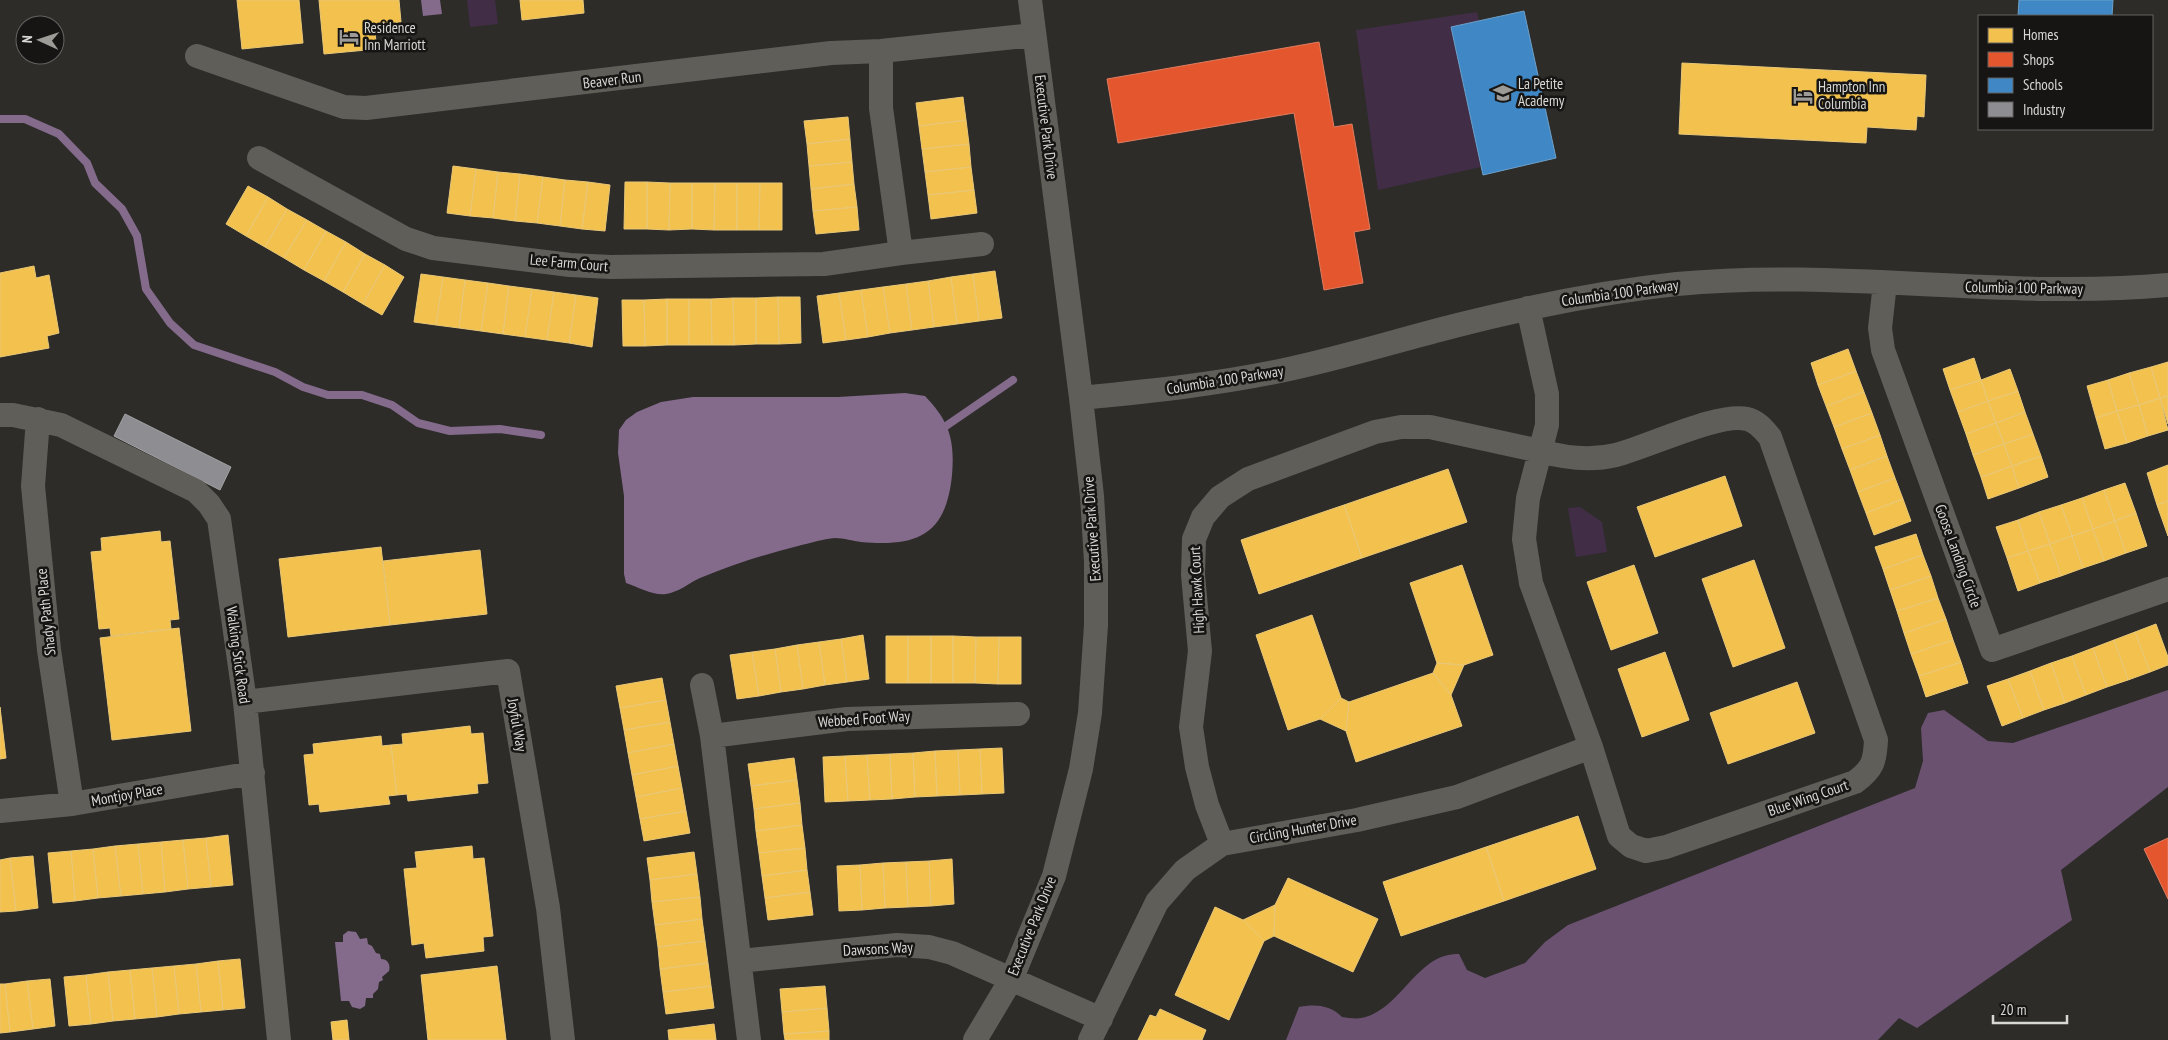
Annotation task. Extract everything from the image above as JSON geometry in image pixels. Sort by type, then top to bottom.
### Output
[{"type":"street","name":"Executive Park Drive","points":[[975,1040],[1012,978],[1054,876],[1080,769],[1090,713],[1096,625],[1096,562],[1081,398],[1030,0]]},
{"type":"street","name":"Beaver Run","points":[[197,56],[344,107],[366,108],[831,53],[881,51],[1034,35]]},
{"type":"street","points":[[881,51],[881,108],[901,253]]},
{"type":"street","name":"Lee Farm Court","points":[[259,158],[406,239],[433,248],[570,265],[611,267],[824,264],[982,244]]},
{"type":"street","name":"Columbia 100 Parkway","points":[[1081,398],[1159,390],[1291,369],[1528,308],[1624,290],[1680,284],[1797,279],[2068,290],[2127,289],[2168,285]]},
{"type":"street","name":"Goose Landing Circle","points":[[1885,283],[1880,328],[1883,350],[1992,650],[2168,589]]},
{"type":"street","name":"Blue Wing Court","points":[[1528,308],[1547,394],[1547,425],[1540,451],[1528,498],[1524,539],[1530,583],[1591,747],[1619,836],[1631,846],[1646,851],[1666,847],[1855,782],[1868,772],[1875,757],[1876,740],[1770,437],[1761,427],[1749,419],[1735,417],[1721,419],[1614,456],[1584,458],[1540,451]]},
{"type":"street","name":"Walking Stick Road","points":[[0,415],[13,414],[61,425],[196,491],[210,504],[219,519],[245,702],[279,1040]]},
{"type":"street","name":"Shady Path Place","points":[[38,419],[33,486],[49,650],[72,804]]},
{"type":"street","name":"High Hawk Court","points":[[1222,844],[1207,804],[1197,767],[1192,727],[1200,651],[1193,575],[1194,539],[1203,517],[1220,497],[1248,479],[1375,432],[1430,427],[1540,451]]},
{"type":"street","name":"Joyful Way","points":[[245,702],[508,671],[548,908],[562,1040]]},
{"type":"street","points":[[702,685],[712,736],[749,1040]]},
{"type":"street","name":"Webbed Foot Way","points":[[712,736],[847,719],[1018,714]]},
{"type":"street","name":"Circling Hunter Drive","points":[[1090,1040],[1156,902],[1185,870],[1222,844],[1357,820],[1457,797],[1591,747]]},
{"type":"street","name":"Montjoy Place","points":[[0,811],[72,804],[253,773]]},
{"type":"street","name":"Dawsons Way","points":[[740,961],[897,945],[929,947],[952,953],[1012,978]]},
{"type":"street","points":[[1012,978],[1100,1019]]},
{"type":"shaded area","points":[[421,0],[440,0],[442,14],[423,16]]},
{"type":"shaded area","points":[[467,0],[495,0],[498,24],[470,27]]},
{"type":"shaded area","points":[[1477,12],[1479,21],[1451,28],[1481,167],[1378,190],[1356,30]]},
{"type":"shaded area","points":[[905,393],[925,396],[945,422],[951,441],[953,462],[949,495],[936,524],[926,533],[913,539],[898,542],[861,542],[842,538],[816,541],[736,564],[666,594],[651,592],[626,583],[624,574],[624,496],[618,453],[619,430],[626,420],[637,412],[661,402],[693,397],[838,397]]},
{"type":"shaded area","points":[[1580,507],[1602,522],[1607,552],[1576,557],[1568,508]]},
{"type":"shaded area","points":[[2168,690],[2168,787],[2061,870],[2072,920],[1917,1028],[1899,1018],[1878,1040],[1286,1040],[1299,1007],[1322,1006],[1342,1017],[1361,1018],[1375,1013],[1387,1005],[1420,972],[1432,962],[1444,956],[1459,954],[1467,970],[1485,978],[1525,963],[1545,942],[1568,925],[1915,788],[1923,761],[1921,728],[1928,713],[1944,710],[1988,741],[2013,743]]},
{"type":"shaded area","points":[[348,931],[356,932],[360,939],[367,938],[368,944],[372,946],[376,953],[380,954],[381,959],[389,964],[389,971],[382,977],[383,980],[379,982],[378,989],[373,994],[373,998],[366,998],[365,1006],[360,1009],[352,1007],[349,1001],[341,1001],[335,942],[343,942],[343,935]]},
{"type":"building: Homes","points":[[237,0],[299,0],[303,43],[242,49]]},
{"type":"building: Homes","name":"Residence Inn Marriott","points":[[319,0],[399,0],[401,22],[374,25],[377,49],[324,54]]},
{"type":"building: Homes","points":[[520,0],[583,0],[584,13],[522,20]]},
{"type":"building: Homes","name":"Hampton Inn Columbia","points":[[1682,63],[1926,75],[1924,117],[1917,116],[1916,130],[1867,127],[1866,143],[1679,134]]},
{"type":"building: Homes","points":[[963,97],[966,120],[919,126],[916,103]]},
{"type":"building: Homes","points":[[848,117],[850,139],[807,144],[804,121]]},
{"type":"building: Homes","points":[[966,120],[969,144],[922,149],[919,126]]},
{"type":"building: Homes","points":[[850,139],[852,162],[809,166],[807,144]]},
{"type":"building: Homes","points":[[969,144],[971,167],[925,172],[922,149]]},
{"type":"building: Homes","points":[[852,162],[854,184],[811,189],[809,166]]},
{"type":"building: Homes","points":[[453,166],[476,169],[470,216],[447,213]]},
{"type":"building: Homes","points":[[971,167],[974,190],[928,195],[925,172]]},
{"type":"building: Homes","points":[[476,169],[498,172],[493,218],[470,216]]},
{"type":"building: Homes","points":[[498,172],[520,174],[515,221],[493,218]]},
{"type":"building: Homes","points":[[520,174],[543,177],[537,223],[515,221]]},
{"type":"building: Homes","points":[[543,177],[565,180],[560,226],[537,223]]},
{"type":"building: Homes","points":[[565,180],[588,182],[582,229],[560,226]]},
{"type":"building: Homes","points":[[588,182],[610,185],[605,231],[582,229]]},
{"type":"building: Homes","points":[[625,182],[647,182],[647,229],[624,229]]},
{"type":"building: Homes","points":[[647,182],[670,183],[669,230],[647,229]]},
{"type":"building: Homes","points":[[670,183],[692,183],[692,229],[669,230]]},
{"type":"building: Homes","points":[[692,183],[715,183],[714,230],[692,229]]},
{"type":"building: Homes","points":[[715,183],[737,183],[737,230],[714,230]]},
{"type":"building: Homes","points":[[737,183],[760,183],[759,230],[737,230]]},
{"type":"building: Homes","points":[[760,183],[782,183],[782,230],[759,230]]},
{"type":"building: Homes","points":[[854,184],[857,207],[813,211],[811,189]]},
{"type":"building: Homes","points":[[248,186],[268,197],[246,236],[226,224]]},
{"type":"building: Homes","points":[[974,190],[977,213],[931,219],[928,195]]},
{"type":"building: Homes","points":[[268,197],[287,209],[265,247],[246,236]]},
{"type":"building: Homes","points":[[857,207],[859,230],[816,234],[813,211]]},
{"type":"building: Homes","points":[[287,209],[307,220],[284,258],[265,247]]},
{"type":"building: Homes","points":[[307,220],[326,231],[304,270],[284,258]]},
{"type":"building: Homes","points":[[326,231],[346,242],[324,281],[304,270]]},
{"type":"building: Homes","points":[[346,242],[365,254],[343,292],[324,281]]},
{"type":"building: Homes","points":[[365,254],[385,265],[363,304],[343,292]]},
{"type":"building: Homes","points":[[385,265],[404,277],[382,315],[363,304]]},
{"type":"building: Homes","points":[[34,266],[36,278],[49,275],[59,333],[47,336],[49,348],[0,357],[0,273]]},
{"type":"building: Homes","points":[[995,271],[1002,318],[979,321],[973,274]]},
{"type":"building: Homes","points":[[421,274],[443,277],[436,325],[414,322]]},
{"type":"building: Homes","points":[[973,274],[979,321],[957,324],[951,277]]},
{"type":"building: Homes","points":[[443,277],[465,280],[459,328],[436,325]]},
{"type":"building: Homes","points":[[951,277],[957,324],[934,327],[928,281]]},
{"type":"building: Homes","points":[[465,280],[488,283],[481,331],[459,328]]},
{"type":"building: Homes","points":[[928,281],[934,327],[912,330],[906,284]]},
{"type":"building: Homes","points":[[488,283],[509,286],[503,334],[481,331]]},
{"type":"building: Homes","points":[[906,284],[912,330],[890,333],[883,287]]},
{"type":"building: Homes","points":[[509,286],[532,289],[525,337],[503,334]]},
{"type":"building: Homes","points":[[883,287],[890,333],[868,337],[861,290]]},
{"type":"building: Homes","points":[[532,289],[554,292],[547,340],[525,337]]},
{"type":"building: Homes","points":[[861,290],[868,337],[846,340],[839,293]]},
{"type":"building: Homes","points":[[554,292],[576,295],[569,343],[547,340]]},
{"type":"building: Homes","points":[[839,293],[846,340],[823,343],[817,296]]},
{"type":"building: Homes","points":[[576,295],[598,298],[592,347],[569,343]]},
{"type":"building: Homes","points":[[778,297],[800,297],[801,343],[779,344]]},
{"type":"building: Homes","points":[[778,297],[779,344],[756,344],[756,298]]},
{"type":"building: Homes","points":[[733,298],[756,298],[756,344],[734,345]]},
{"type":"building: Homes","points":[[733,298],[734,345],[712,345],[711,299]]},
{"type":"building: Homes","points":[[667,299],[689,299],[689,345],[667,345]]},
{"type":"building: Homes","points":[[667,299],[667,345],[645,346],[644,300]]},
{"type":"building: Homes","points":[[689,299],[711,299],[712,345],[689,345]]},
{"type":"building: Homes","points":[[622,300],[644,300],[645,346],[623,346]]},
{"type":"building: Homes","points":[[1848,349],[1856,371],[1818,385],[1811,363]]},
{"type":"building: Homes","points":[[1974,358],[1981,380],[1950,390],[1943,369]]},
{"type":"building: Homes","points":[[2168,362],[2168,396],[2160,398],[2151,367]]},
{"type":"building: Homes","points":[[2151,367],[2160,398],[2139,405],[2129,373]]},
{"type":"building: Homes","points":[[2010,369],[2018,391],[1988,401],[1981,380]]},
{"type":"building: Homes","points":[[1856,371],[1864,392],[1826,406],[1818,385]]},
{"type":"building: Homes","points":[[2129,373],[2139,405],[2117,411],[2108,380]]},
{"type":"building: Homes","points":[[1981,380],[1988,401],[1958,412],[1950,390]]},
{"type":"building: Homes","points":[[2108,380],[2117,411],[2096,418],[2087,386]]},
{"type":"building: Homes","points":[[2018,391],[2025,412],[1996,423],[1988,401]]},
{"type":"building: Homes","points":[[1864,392],[1872,413],[1834,427],[1826,406]]},
{"type":"building: Homes","points":[[2168,396],[2168,424],[2160,398]]},
{"type":"building: Homes","points":[[2160,398],[2168,430],[2148,436],[2139,405]]},
{"type":"building: Homes","points":[[1988,401],[1996,423],[1966,434],[1958,412]]},
{"type":"building: Homes","points":[[2139,405],[2148,436],[2127,443],[2117,411]]},
{"type":"building: Homes","points":[[2117,411],[2127,443],[2105,449],[2096,418]]},
{"type":"building: Homes","points":[[2025,412],[2033,434],[2004,444],[1996,423]]},
{"type":"building: Homes","points":[[1872,413],[1880,435],[1842,449],[1834,427]]},
{"type":"building: Homes","points":[[1996,423],[2004,444],[1973,455],[1966,434]]},
{"type":"building: Homes","points":[[2033,434],[2041,456],[2012,466],[2004,444]]},
{"type":"building: Homes","points":[[1880,435],[1887,456],[1850,470],[1842,449]]},
{"type":"building: Homes","points":[[2004,444],[2012,466],[1981,477],[1973,455]]},
{"type":"building: Homes","points":[[1887,456],[1895,478],[1858,492],[1850,470]]},
{"type":"building: Homes","points":[[2041,456],[2048,477],[2019,488],[2012,466]]},
{"type":"building: Homes","points":[[2168,465],[2168,501],[2157,505],[2147,473]]},
{"type":"building: Homes","points":[[2012,466],[2019,488],[1988,499],[1981,477]]},
{"type":"building: Homes","points":[[1448,469],[1467,522],[1362,558],[1344,505]]},
{"type":"building: Homes","points":[[1725,476],[1742,526],[1655,557],[1637,507]]},
{"type":"building: Homes","points":[[1895,478],[1903,499],[1866,513],[1858,492]]},
{"type":"building: Homes","points":[[2125,483],[2136,513],[2115,521],[2104,490]]},
{"type":"building: Homes","points":[[2104,490],[2115,521],[2093,529],[2082,498]]},
{"type":"building: Homes","points":[[2082,498],[2093,529],[2072,536],[2061,505]]},
{"type":"building: Homes","points":[[1903,499],[1911,521],[1874,535],[1866,513]]},
{"type":"building: Homes","points":[[2168,501],[2168,536],[2157,505]]},
{"type":"building: Homes","points":[[1344,505],[1362,558],[1259,594],[1241,540]]},
{"type":"building: Homes","points":[[2061,505],[2072,536],[2050,544],[2039,512]]},
{"type":"building: Homes","points":[[2039,512],[2050,544],[2028,551],[2018,520]]},
{"type":"building: Homes","points":[[2136,513],[2147,546],[2126,553],[2115,521]]},
{"type":"building: Homes","points":[[2018,520],[2028,551],[2007,558],[1996,527]]},
{"type":"building: Homes","points":[[2115,521],[2126,553],[2104,561],[2093,529]]},
{"type":"building: Homes","points":[[2093,529],[2104,561],[2083,568],[2072,536]]},
{"type":"building: Homes","points":[[160,531],[161,542],[170,541],[179,619],[170,620],[171,629],[111,636],[110,628],[99,629],[91,552],[102,551],[101,538]]},
{"type":"building: Homes","points":[[1916,534],[1923,555],[1883,569],[1875,547]]},
{"type":"building: Homes","points":[[2072,536],[2083,568],[2061,576],[2050,544]]},
{"type":"building: Homes","points":[[2050,544],[2061,576],[2040,583],[2028,551]]},
{"type":"building: Homes","points":[[381,547],[390,625],[288,637],[279,559]]},
{"type":"building: Homes","points":[[480,550],[487,614],[390,625],[383,561]]},
{"type":"building: Homes","points":[[2028,551],[2040,583],[2018,591],[2007,558]]},
{"type":"building: Homes","points":[[1923,555],[1931,576],[1890,590],[1883,569]]},
{"type":"building: Homes","points":[[1754,560],[1785,648],[1733,667],[1702,579]]},
{"type":"building: Homes","points":[[1462,565],[1493,655],[1464,665],[1437,663],[1410,583]]},
{"type":"building: Homes","points":[[1634,565],[1658,633],[1611,650],[1587,582]]},
{"type":"building: Homes","points":[[1931,576],[1938,598],[1897,611],[1890,590]]},
{"type":"building: Homes","points":[[1938,598],[1946,619],[1904,633],[1897,611]]},
{"type":"building: Homes","points":[[1312,615],[1341,698],[1320,719],[1288,730],[1256,635]]},
{"type":"building: Homes","points":[[1946,619],[1953,640],[1911,654],[1904,633]]},
{"type":"building: Homes","points":[[2156,624],[2168,657],[2168,665],[2150,672],[2135,632]]},
{"type":"building: Homes","points":[[179,628],[191,731],[112,740],[100,638]]},
{"type":"building: Homes","points":[[2135,632],[2150,672],[2128,680],[2114,640]]},
{"type":"building: Homes","points":[[863,635],[869,679],[847,682],[841,639]]},
{"type":"building: Homes","points":[[886,636],[908,636],[908,683],[886,683]]},
{"type":"building: Homes","points":[[908,636],[931,636],[931,683],[908,683]]},
{"type":"building: Homes","points":[[931,636],[953,636],[953,683],[931,683]]},
{"type":"building: Homes","points":[[953,636],[976,637],[975,683],[953,683]]},
{"type":"building: Homes","points":[[976,637],[999,637],[998,684],[975,683]]},
{"type":"building: Homes","points":[[999,637],[1021,637],[1021,684],[998,684]]},
{"type":"building: Homes","points":[[841,639],[847,682],[825,685],[819,642]]},
{"type":"building: Homes","points":[[1953,640],[1961,662],[1919,676],[1911,654]]},
{"type":"building: Homes","points":[[2114,640],[2128,680],[2107,687],[2093,648]]},
{"type":"building: Homes","points":[[819,642],[825,685],[803,689],[797,645]]},
{"type":"building: Homes","points":[[797,645],[803,689],[781,692],[775,649]]},
{"type":"building: Homes","points":[[2093,648],[2107,687],[2086,695],[2072,656]]},
{"type":"building: Homes","points":[[775,649],[781,692],[759,696],[752,652]]},
{"type":"building: Homes","points":[[752,652],[759,696],[737,699],[730,655]]},
{"type":"building: Homes","points":[[1665,652],[1689,720],[1642,737],[1618,669]]},
{"type":"building: Homes","points":[[2072,656],[2086,695],[2065,703],[2051,663]]},
{"type":"building: Homes","points":[[1961,662],[1968,683],[1926,697],[1919,676]]},
{"type":"building: Homes","points":[[1437,663],[1464,665],[1451,695],[1433,673]]},
{"type":"building: Homes","points":[[2051,663],[2065,703],[2044,710],[2030,671]]},
{"type":"building: Homes","points":[[2030,671],[2044,710],[2023,718],[2008,679]]},
{"type":"building: Homes","points":[[1433,673],[1451,695],[1462,726],[1356,762],[1346,731],[1349,702]]},
{"type":"building: Homes","points":[[662,678],[666,700],[620,708],[616,686]]},
{"type":"building: Homes","points":[[2008,679],[2023,718],[2002,726],[1987,686]]},
{"type":"building: Homes","points":[[1797,682],[1815,733],[1728,764],[1710,713]]},
{"type":"building: Homes","points":[[1341,698],[1349,702],[1346,731],[1320,719]]},
{"type":"building: Homes","points":[[666,700],[670,722],[624,730],[620,708]]},
{"type":"building: Homes","points":[[0,707],[6,758],[0,759]]},
{"type":"building: Homes","points":[[670,722],[674,744],[628,753],[624,730]]},
{"type":"building: Homes","points":[[470,726],[471,734],[483,733],[488,783],[477,784],[478,793],[408,801],[407,794],[397,795],[391,745],[403,744],[402,734]]},
{"type":"building: Homes","points":[[381,736],[382,746],[391,745],[397,795],[388,796],[390,804],[320,812],[319,804],[309,805],[304,755],[314,754],[313,744]]},
{"type":"building: Homes","points":[[674,744],[678,766],[632,775],[628,753]]},
{"type":"building: Homes","points":[[1002,748],[1004,793],[982,794],[980,749]]},
{"type":"building: Homes","points":[[980,749],[982,794],[960,795],[958,750]]},
{"type":"building: Homes","points":[[958,750],[960,795],[937,796],[935,751]]},
{"type":"building: Homes","points":[[935,751],[937,796],[915,797],[913,753]]},
{"type":"building: Homes","points":[[913,753],[915,797],[892,799],[890,754]]},
{"type":"building: Homes","points":[[890,754],[892,799],[870,800],[867,755]]},
{"type":"building: Homes","points":[[867,755],[870,800],[848,801],[845,756]]},
{"type":"building: Homes","points":[[845,756],[848,801],[825,802],[823,757]]},
{"type":"building: Homes","points":[[794,758],[797,780],[751,786],[748,764]]},
{"type":"building: Homes","points":[[678,766],[682,788],[636,797],[632,775]]},
{"type":"building: Homes","points":[[797,780],[800,803],[754,809],[751,786]]},
{"type":"building: Homes","points":[[682,788],[686,811],[640,819],[636,797]]},
{"type":"building: Homes","points":[[800,803],[802,825],[756,831],[754,809]]},
{"type":"building: Homes","points":[[686,811],[690,833],[644,841],[640,819]]},
{"type":"building: Homes","points":[[1578,816],[1596,869],[1504,901],[1486,847]]},
{"type":"building: Homes","points":[[802,825],[805,848],[759,853],[756,831]]},
{"type":"building: Homes","points":[[228,835],[233,885],[211,887],[206,838]]},
{"type":"building: Homes","points":[[206,838],[211,887],[188,889],[183,840]]},
{"type":"building: Homes","points":[[183,840],[188,889],[165,892],[161,842]]},
{"type":"building: Homes","points":[[161,842],[165,892],[143,894],[138,844]]},
{"type":"building: Homes","points":[[138,844],[143,894],[121,896],[115,846]]},
{"type":"building: Homes","points":[[115,846],[121,896],[98,898],[93,849]]},
{"type":"building: Homes","points":[[472,846],[473,859],[484,858],[493,936],[483,937],[484,951],[426,958],[424,943],[412,945],[404,869],[417,868],[415,852]]},
{"type":"building: Homes","points":[[1486,847],[1504,901],[1401,936],[1383,882]]},
{"type":"building: Homes","points":[[805,848],[807,870],[762,876],[759,853]]},
{"type":"building: Homes","points":[[93,849],[98,898],[75,901],[71,851]]},
{"type":"building: Homes","points":[[71,851],[75,901],[53,903],[48,853]]},
{"type":"building: Homes","points":[[694,852],[697,874],[650,880],[647,858]]},
{"type":"building: Homes","points":[[33,856],[38,908],[16,911],[10,858]]},
{"type":"building: Homes","points":[[10,858],[16,911],[0,912],[0,860]]},
{"type":"building: Homes","points":[[952,859],[954,904],[931,906],[929,861]]},
{"type":"building: Homes","points":[[929,861],[931,906],[908,907],[906,862]]},
{"type":"building: Homes","points":[[906,862],[908,907],[885,908],[883,863]]},
{"type":"building: Homes","points":[[883,863],[885,908],[862,910],[860,865]]},
{"type":"building: Homes","points":[[860,865],[862,910],[839,911],[837,866]]},
{"type":"building: Homes","points":[[807,870],[810,892],[765,898],[762,876]]},
{"type":"building: Homes","points":[[697,874],[700,897],[652,902],[650,880]]},
{"type":"building: Homes","points":[[1288,878],[1378,919],[1353,972],[1274,936],[1275,905]]},
{"type":"building: Homes","points":[[810,892],[813,915],[768,920],[765,898]]},
{"type":"building: Homes","points":[[700,897],[702,919],[655,925],[652,902]]},
{"type":"building: Homes","points":[[1275,905],[1274,936],[1264,941],[1243,920]]},
{"type":"building: Homes","points":[[1215,907],[1243,920],[1264,941],[1229,1020],[1175,995]]},
{"type":"building: Homes","points":[[702,919],[705,941],[658,947],[655,925]]},
{"type":"building: Homes","points":[[705,941],[708,963],[660,969],[658,947]]},
{"type":"building: Homes","points":[[240,959],[245,1008],[223,1010],[218,961]]},
{"type":"building: Homes","points":[[218,961],[223,1010],[201,1012],[196,964]]},
{"type":"building: Homes","points":[[708,963],[711,986],[663,992],[660,969]]},
{"type":"building: Homes","points":[[196,964],[201,1012],[179,1014],[174,966]]},
{"type":"building: Homes","points":[[174,966],[179,1014],[157,1017],[152,968]]},
{"type":"building: Homes","points":[[497,966],[506,1040],[428,1040],[421,975]]},
{"type":"building: Homes","points":[[152,968],[157,1017],[135,1019],[130,970]]},
{"type":"building: Homes","points":[[130,970],[135,1019],[113,1021],[108,972]]},
{"type":"building: Homes","points":[[108,972],[113,1021],[91,1024],[86,975]]},
{"type":"building: Homes","points":[[86,975],[91,1024],[69,1026],[64,977]]},
{"type":"building: Homes","points":[[50,979],[55,1026],[33,1029],[27,981]]},
{"type":"building: Homes","points":[[27,981],[33,1029],[10,1032],[5,984]]},
{"type":"building: Homes","points":[[0,984],[5,984],[10,1032],[0,1033]]},
{"type":"building: Homes","points":[[711,986],[714,1008],[666,1014],[663,992]]},
{"type":"building: Homes","points":[[825,986],[827,1008],[782,1012],[780,989]]},
{"type":"building: Homes","points":[[827,1008],[829,1031],[784,1034],[782,1012]]},
{"type":"building: Homes","points":[[1160,1009],[1206,1030],[1202,1040],[1138,1040],[1150,1015],[1156,1017]]},
{"type":"building: Homes","points":[[347,1020],[349,1040],[333,1040],[331,1022]]},
{"type":"building: Homes","points":[[714,1024],[716,1040],[669,1040],[668,1030]]},
{"type":"building: Homes","points":[[829,1031],[829,1040],[785,1040],[784,1034]]},
{"type":"building: Shops","points":[[1319,42],[1334,127],[1352,124],[1370,229],[1354,232],[1363,283],[1324,290],[1294,113],[1118,143],[1107,79]]},
{"type":"building: Shops","points":[[2168,838],[2168,899],[2144,849]]},
{"type":"building: Schools","points":[[2019,0],[2113,0],[2112,15],[2018,15]]},
{"type":"building: Schools","name":"La Petite Academy","points":[[1524,11],[1556,158],[1483,175],[1451,27]]},
{"type":"building: Industry","points":[[125,414],[231,467],[220,490],[114,436]]},
{"type":"waterway","points":[[0,119],[25,119],[59,134],[87,163],[95,183],[122,209],[137,236],[146,289],[170,323],[194,345],[275,372],[303,387],[328,395],[362,395],[392,405],[418,423],[450,431],[500,429],[541,435]]},
{"type":"waterway","points":[[946,426],[1013,380]]},
{"type":"place","name":"Residence Inn Marriott","points":[[349,37]]},
{"type":"place","name":"La Petite Academy","points":[[1503,93]]},
{"type":"place","name":"Hampton Inn Columbia","points":[[1803,96]]}]
